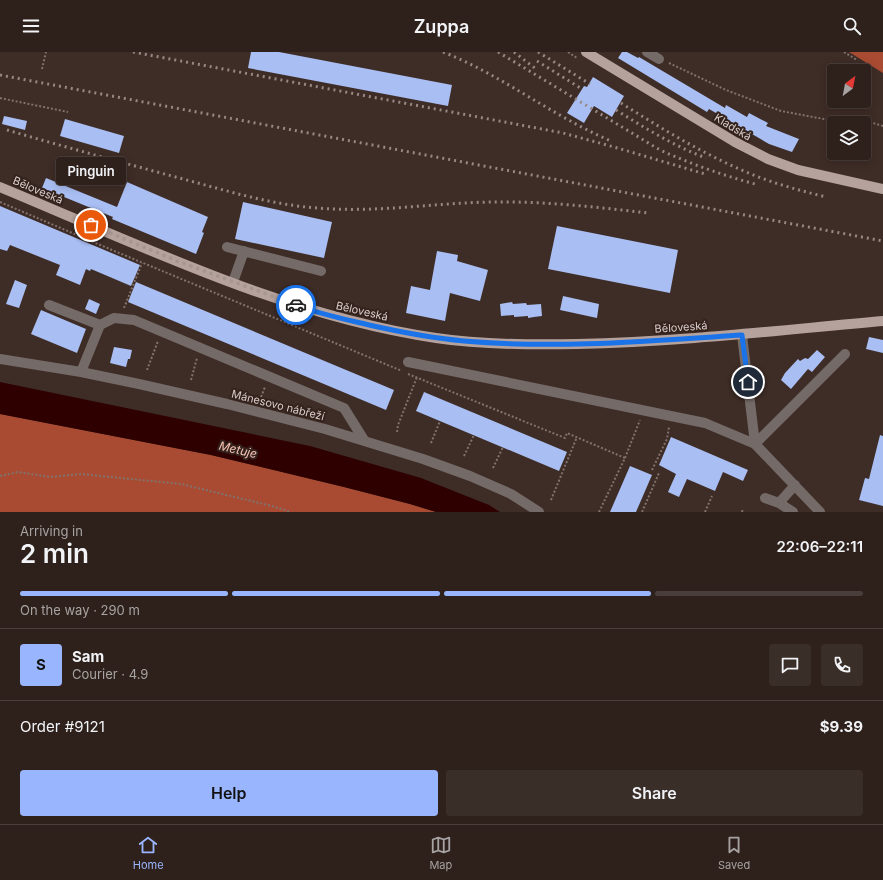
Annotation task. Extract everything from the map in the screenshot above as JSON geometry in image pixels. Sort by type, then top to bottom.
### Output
[{"type":"main road","name":"Kladská","points":[[586,52],[735,142],[768,159],[798,170],[883,188]]},
{"type":"main road","name":"Běloveská","points":[[0,187],[141,246],[298,306],[330,316],[400,332],[464,341],[543,344],[610,343],[742,335],[796,328],[883,321]]},
{"type":"street","points":[[647,52],[659,58]]},
{"type":"street","points":[[227,247],[321,270]]},
{"type":"street","points":[[233,282],[244,251]]},
{"type":"street","points":[[49,304],[100,325]]},
{"type":"street","points":[[81,372],[100,325],[114,318],[134,320],[344,408],[364,440]]},
{"type":"street","points":[[742,335],[756,444]]},
{"type":"street","points":[[756,444],[844,354]]},
{"type":"street","name":"Mánesovo nábřeží","points":[[0,359],[81,372],[227,404],[364,440],[470,476],[510,494],[539,512]]},
{"type":"street","points":[[408,362],[705,423],[756,444],[820,512]]},
{"type":"street","points":[[779,503],[795,485]]},
{"type":"street","points":[[764,498],[779,503],[793,512]]},
{"type":"path","points":[[42,69],[45,52]]},
{"type":"path","points":[[844,52],[857,60]]},
{"type":"path","points":[[659,58],[726,90],[781,111],[829,120],[856,118],[883,126]]},
{"type":"path","points":[[0,98],[68,112]]},
{"type":"path","points":[[0,202],[417,378],[565,438],[567,433],[625,458]]},
{"type":"path","points":[[120,318],[142,263]]},
{"type":"path","points":[[148,370],[161,332]]},
{"type":"path","points":[[191,380],[200,348]]},
{"type":"path","points":[[397,432],[398,425],[417,378]]},
{"type":"path","points":[[599,512],[625,458],[640,418]]},
{"type":"path","points":[[431,444],[440,421]]},
{"type":"path","points":[[652,470],[667,438],[670,425]]},
{"type":"path","points":[[464,456],[474,435]]},
{"type":"path","points":[[551,500],[577,437]]},
{"type":"path","points":[[494,468],[503,447]]},
{"type":"path","points":[[0,476],[18,472],[50,476],[81,474],[181,484],[291,512]]},
{"type":"path","points":[[642,512],[659,473]]},
{"type":"path","points":[[705,512],[712,496]]},
{"type":"shaded area","points":[[849,52],[883,52],[883,73],[871,66],[871,64],[868,64]]},
{"type":"shaded area","points":[[0,414],[211,455],[344,487],[436,512],[0,512]]},
{"type":"water","name":"Metuje","points":[[0,382],[310,446],[421,478],[489,505],[500,512],[436,512],[344,487],[211,455],[0,414]]},
{"type":"building","points":[[251,52],[279,52],[452,85],[448,106],[248,68]]},
{"type":"building","points":[[622,52],[627,52],[638,58],[639,57],[725,108],[726,105],[747,117],[749,113],[768,123],[766,126],[799,139],[792,152],[769,144],[709,109],[707,112],[618,58]]},
{"type":"building","points":[[593,77],[624,96],[612,117],[594,106],[584,123],[567,113],[584,86],[587,87]]},
{"type":"building","points":[[4,116],[27,121],[25,130],[2,124]]},
{"type":"building","points":[[65,119],[124,136],[119,153],[60,136]]},
{"type":"building","points":[[65,156],[84,161],[81,173],[62,168]]},
{"type":"building","points":[[46,178],[117,207],[127,182],[208,217],[196,254],[112,219],[113,217],[42,188]]},
{"type":"building","points":[[243,202],[332,222],[324,258],[235,239]]},
{"type":"building","points":[[0,206],[140,265],[131,286],[91,269],[90,271],[86,269],[80,285],[56,275],[60,265],[10,245],[7,251],[0,249]]},
{"type":"building","points":[[557,226],[678,250],[670,293],[548,269]]},
{"type":"building","points":[[437,251],[458,255],[457,261],[488,270],[480,301],[450,293],[445,321],[406,313],[411,286],[430,290]]},
{"type":"building","points":[[15,280],[27,285],[19,308],[6,304]]},
{"type":"building","points":[[136,282],[394,390],[386,410],[128,302]]},
{"type":"building","points":[[563,296],[599,304],[597,318],[560,310]]},
{"type":"building","points":[[89,299],[100,304],[96,314],[85,309]]},
{"type":"building","points":[[512,302],[513,304],[526,303],[527,305],[541,304],[542,316],[528,318],[528,316],[501,316],[500,304]]},
{"type":"building","points":[[41,310],[86,329],[77,353],[31,334]]},
{"type":"building","points":[[869,337],[883,340],[883,353],[866,349]]},
{"type":"building","points":[[114,347],[132,350],[126,367],[110,363]]},
{"type":"building","points":[[817,350],[825,357],[812,372],[808,369],[791,389],[781,380],[785,373],[798,359],[800,361],[805,358],[808,359]]},
{"type":"building","points":[[424,392],[567,452],[559,471],[416,411]]},
{"type":"building","points":[[880,435],[883,436],[883,506],[859,500],[865,478],[869,479]]},
{"type":"building","points":[[671,437],[748,470],[743,481],[723,472],[715,491],[687,479],[679,497],[668,492],[676,474],[659,465]]},
{"type":"building","points":[[630,466],[652,475],[636,512],[610,512]]},
{"type":"railway","points":[[133,52],[563,133],[705,174]]},
{"type":"railway","points":[[443,52],[486,72],[568,120],[611,141]]},
{"type":"railway","points":[[498,52],[660,150],[707,169],[755,184]]},
{"type":"railway","points":[[514,52],[536,69]]},
{"type":"railway","points":[[538,52],[590,84]]},
{"type":"railway","points":[[537,61],[582,89]]},
{"type":"railway","points":[[0,75],[883,241]]},
{"type":"railway","points":[[621,103],[653,123],[738,169],[773,182],[826,197]]},
{"type":"railway","points":[[616,110],[671,142],[706,158]]},
{"type":"railway","points":[[7,130],[233,193],[284,204],[318,208],[383,209],[469,203],[530,202],[648,213]]},
{"type":"way so far","points":[[91,225],[177,261],[296,305]]},
{"type":"place","name":"Pinguin","points":[[91,225]]},
{"type":"route","points":[[296,305],[330,316],[400,332],[435,338],[492,343],[618,343],[742,335],[748,382]]}]
